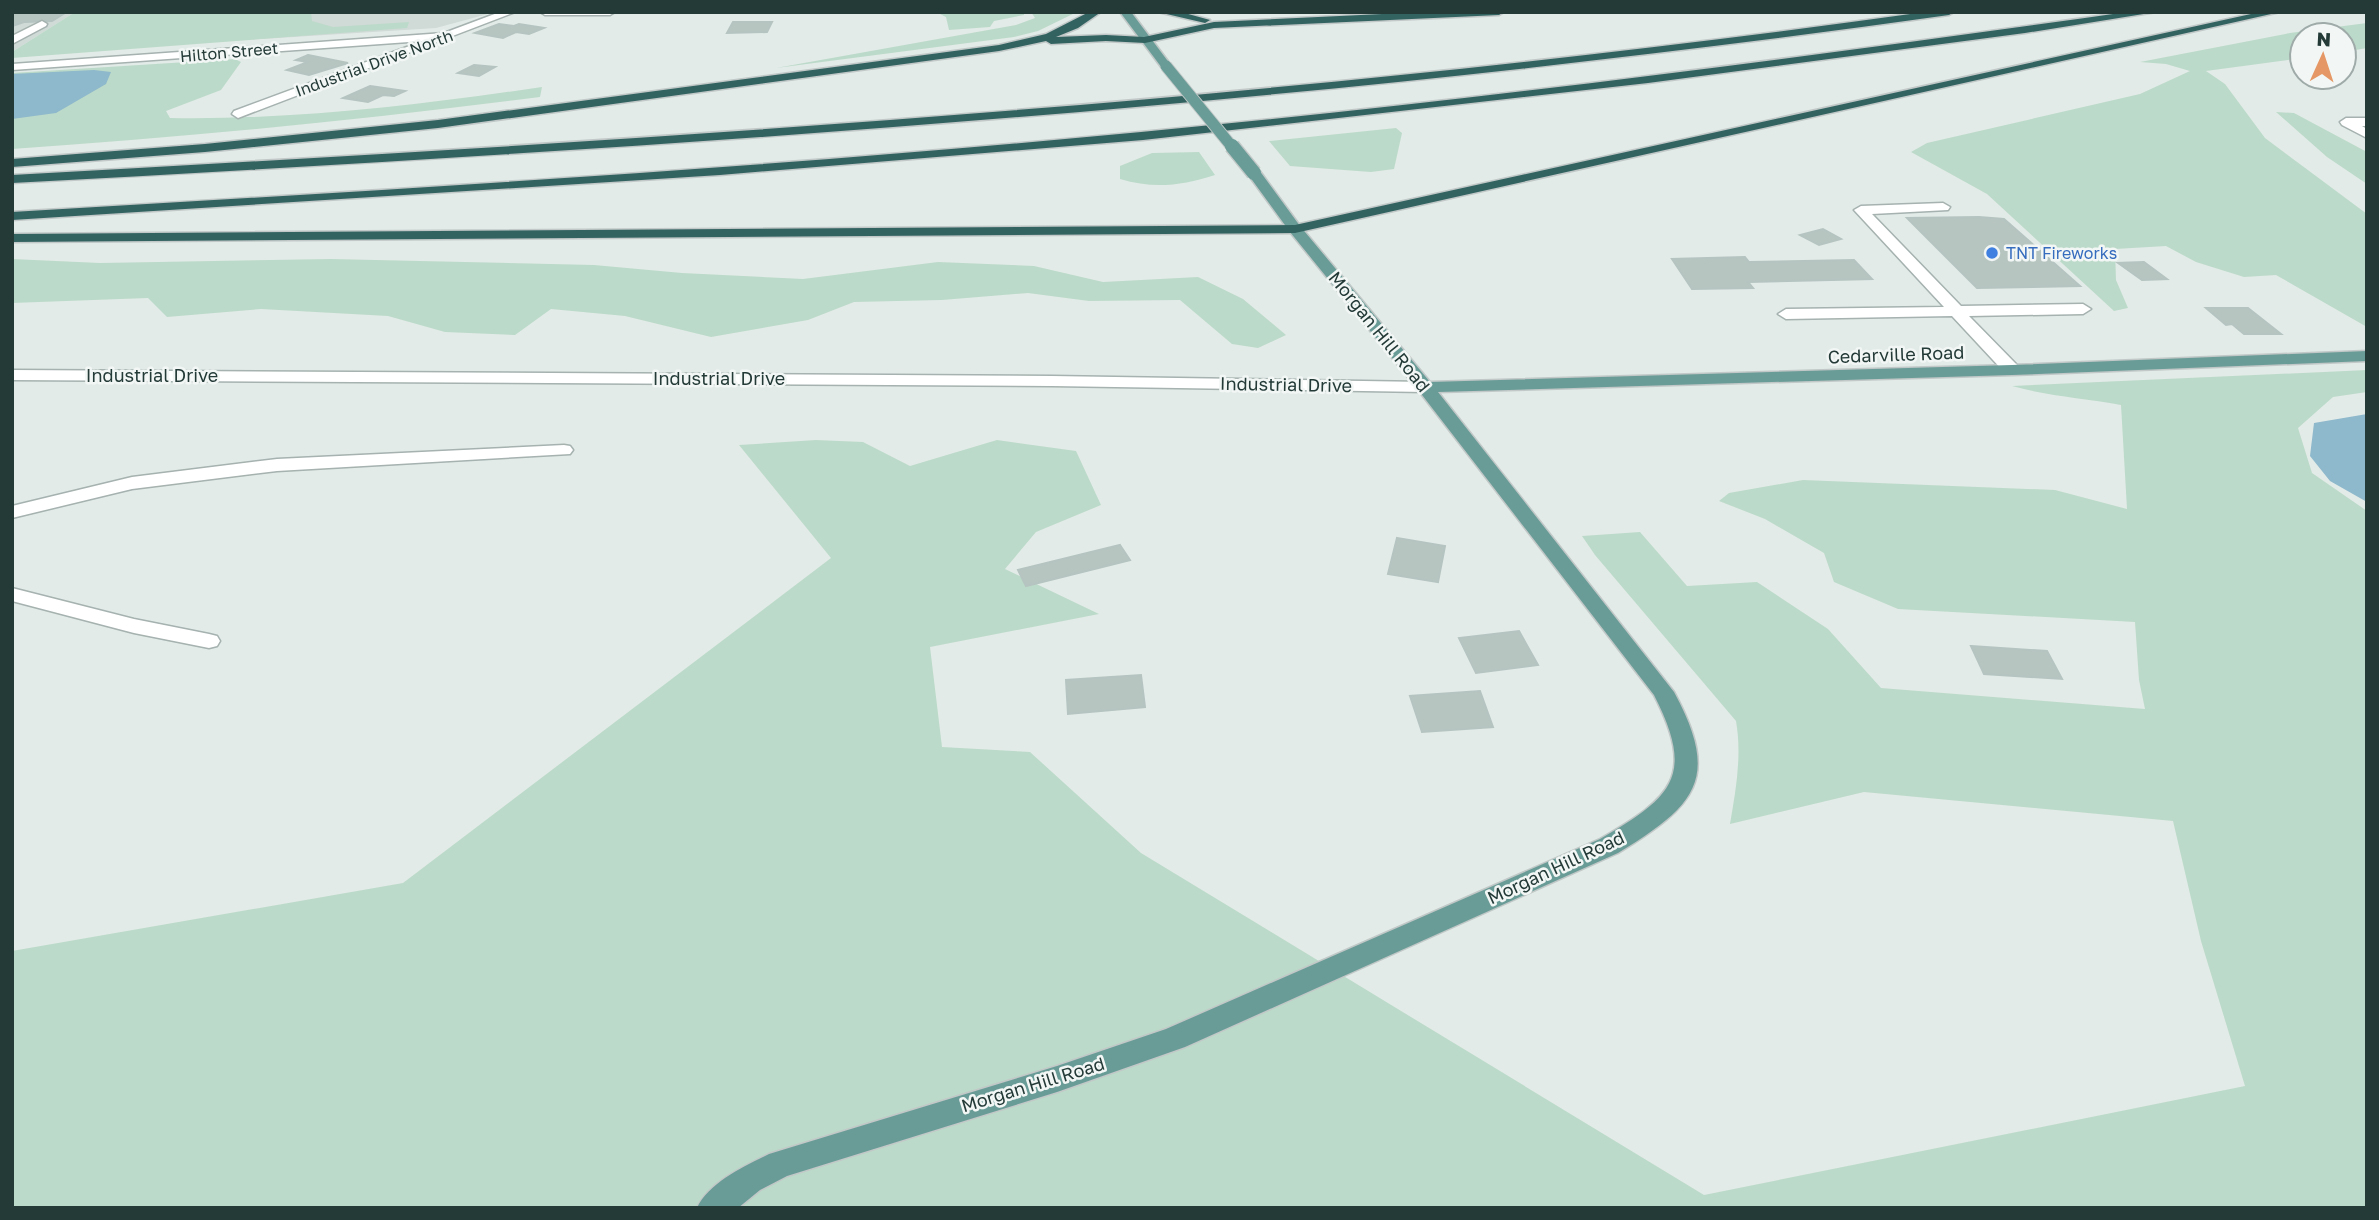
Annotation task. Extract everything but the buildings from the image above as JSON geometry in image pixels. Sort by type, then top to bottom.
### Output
[{"type":"highway","points":[[1024,44],[1063,30],[1096,12]]},
{"type":"highway","points":[[1163,12],[1203,19],[1263,23]]},
{"type":"highway","points":[[12,163],[205,148],[438,124],[1024,44],[1091,38],[1145,40],[1194,27],[1499,12]]},
{"type":"highway","points":[[12,179],[723,137],[1025,114],[1519,68],[1949,12]]},
{"type":"highway","points":[[12,216],[507,187],[1143,136],[1559,92],[2151,12]]},
{"type":"highway","points":[[12,237],[1295,229],[2275,12]]},
{"type":"main road","name":"Morgan Hill Road","points":[[713,1208],[749,1180],[780,1164],[1057,1079],[1175,1038],[1609,846],[1644,825],[1674,800],[1689,765],[1688,741],[1679,717],[1663,692],[1425,387],[1295,229],[1254,173],[1125,12]]},
{"type":"main road","name":"Cedarville Road","points":[[1425,387],[2012,370],[2367,356]]},
{"type":"street","name":"Industrial Drive North","points":[[238,114],[510,12]]},
{"type":"street","points":[[545,12],[610,12]]},
{"type":"street","points":[[12,41],[42,24]]},
{"type":"street","name":"Hilton Street","points":[[12,67],[446,36]]},
{"type":"street","points":[[2367,122],[2346,122],[2367,134]]},
{"type":"street","points":[[1943,207],[1861,210],[2012,370]]},
{"type":"street","points":[[1786,314],[2082,309]]},
{"type":"street","name":"Industrial Drive","points":[[12,375],[1039,380],[1425,387]]},
{"type":"street","points":[[12,512],[132,483],[277,465],[564,450]]},
{"type":"street","points":[[12,594],[134,626],[209,641]]},
{"type":"shaded area","points":[[12,12],[75,12],[12,52]]},
{"type":"shaded area","points":[[232,12],[495,12],[436,28],[213,42]]},
{"type":"green space","points":[[75,12],[311,12],[312,21],[333,27],[409,22],[407,28],[12,58],[12,52]]},
{"type":"green space","points":[[936,12],[1024,12],[1024,15],[994,21],[990,27],[949,30],[946,17]]},
{"type":"green space","points":[[1031,12],[1077,12],[1038,31],[1014,37],[776,68],[1016,25],[1035,18]]},
{"type":"green space","points":[[2367,23],[2367,48],[2358,50],[2358,24]]},
{"type":"green space","points":[[2288,33],[2288,60],[2206,71],[2225,84],[2265,138],[2367,214],[2367,327],[2276,275],[2244,277],[2196,262],[2166,246],[2115,249],[2116,280],[2128,308],[2114,311],[1987,194],[1911,152],[1927,143],[2140,94],[2190,71],[2166,64],[2140,62]]},
{"type":"green space","points":[[235,59],[241,62],[221,90],[166,111],[170,118],[310,114],[450,100],[542,87],[540,97],[408,113],[12,149],[12,73]]},
{"type":"green space","points":[[2276,112],[2294,113],[2367,152],[2367,184],[2327,157]]},
{"type":"green space","points":[[1396,128],[1402,133],[1394,169],[1371,172],[1290,166],[1269,141]]},
{"type":"green space","points":[[1199,152],[1215,175],[1167,185],[1120,179],[1120,166],[1152,153]]},
{"type":"green space","points":[[12,259],[100,263],[331,259],[594,265],[682,273],[803,279],[938,262],[1034,266],[1103,282],[1198,277],[1243,299],[1286,335],[1258,348],[1232,344],[1180,300],[1089,301],[1028,293],[942,300],[854,302],[808,320],[711,337],[625,316],[551,309],[515,335],[445,332],[388,316],[261,309],[167,317],[148,298],[12,303]]},
{"type":"green space","points":[[2367,370],[2367,392],[2333,397],[2298,428],[2312,473],[2367,511],[2367,1208],[12,1208],[12,951],[403,883],[831,558],[739,445],[816,440],[863,442],[910,466],[997,440],[1076,451],[1101,505],[1036,532],[1005,569],[1099,614],[930,647],[942,747],[1030,752],[1141,853],[1704,1195],[2245,1086],[2201,941],[2173,821],[1864,792],[1730,824],[1738,760],[1736,721],[1595,555],[1582,536],[1640,532],[1687,586],[1757,582],[1828,629],[1881,688],[2145,709],[2139,680],[2135,622],[1898,609],[1834,582],[1824,553],[1765,519],[1719,501],[1729,493],[1803,480],[2055,490],[2127,509],[2121,405],[2012,386]]},
{"type":"water","points":[[94,70],[111,72],[106,84],[56,113],[12,119],[12,74]]},
{"type":"water","points":[[2367,414],[2367,502],[2330,481],[2310,456],[2314,423]]},
{"type":"place","name":"TNT Fireworks","points":[[1992,253]]}]
